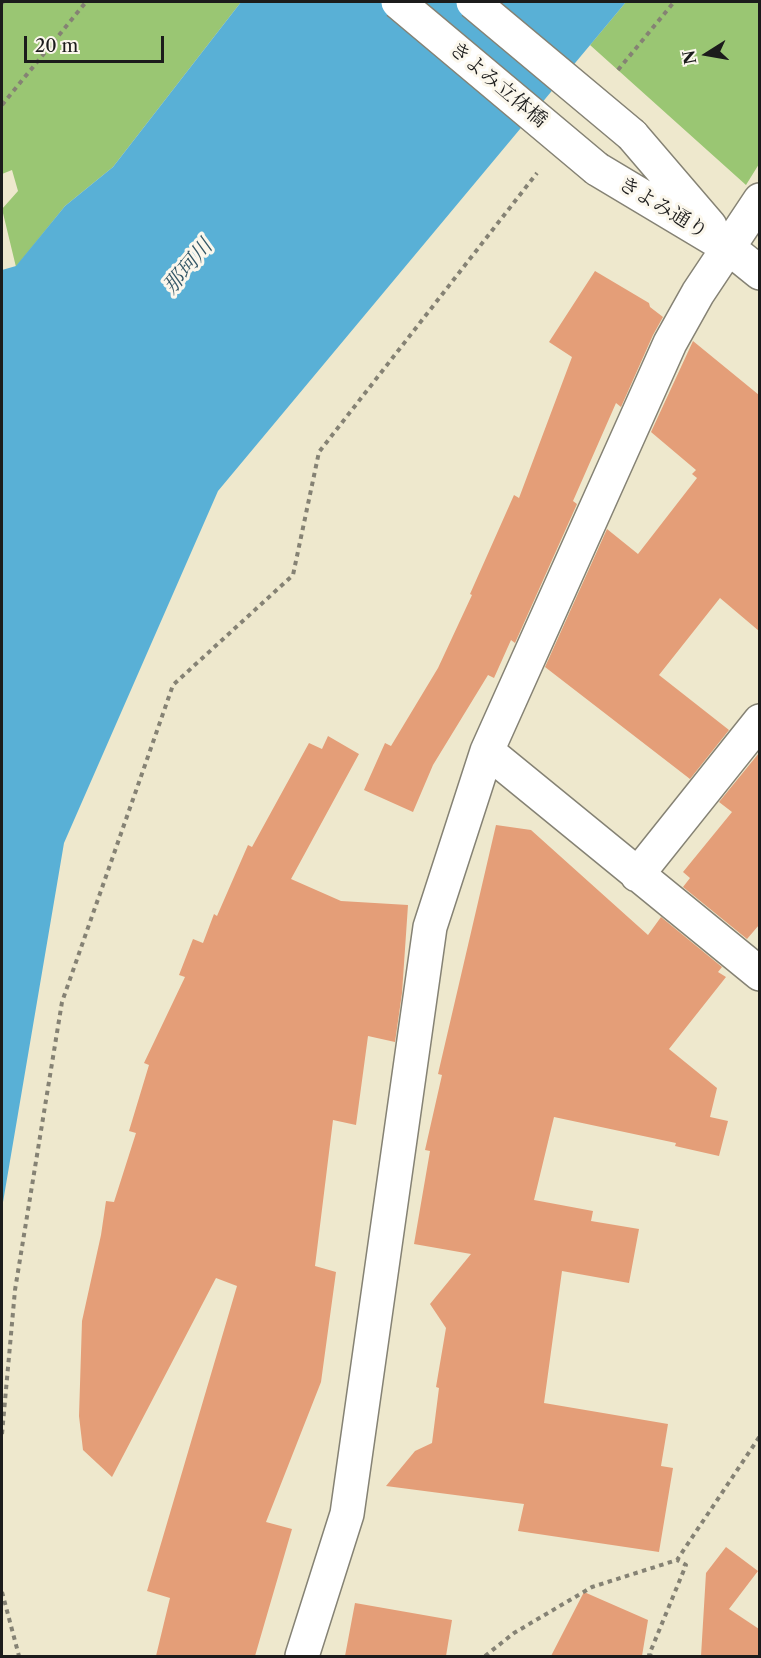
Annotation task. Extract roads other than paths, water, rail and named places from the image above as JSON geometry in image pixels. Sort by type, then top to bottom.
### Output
[{"type":"street","name":"きよみ立体橋","points":[[398,2],[597,169]]},
{"type":"street","name":"きよみ通り","points":[[473,2],[632,135],[729,248]]},
{"type":"street","name":"きよみ通り","points":[[597,169],[729,248],[759,273]]},
{"type":"street","points":[[302,1656],[347,1514],[430,927],[487,751],[670,343],[698,293],[759,200]]},
{"type":"street","points":[[637,875],[759,721]]},
{"type":"street","points":[[487,751],[759,974]]},
{"type":"water","name":"那珂川","points":[[241,2],[626,2],[218,491],[64,843],[2,1208],[2,270],[16,266],[65,206],[113,167]]}]
